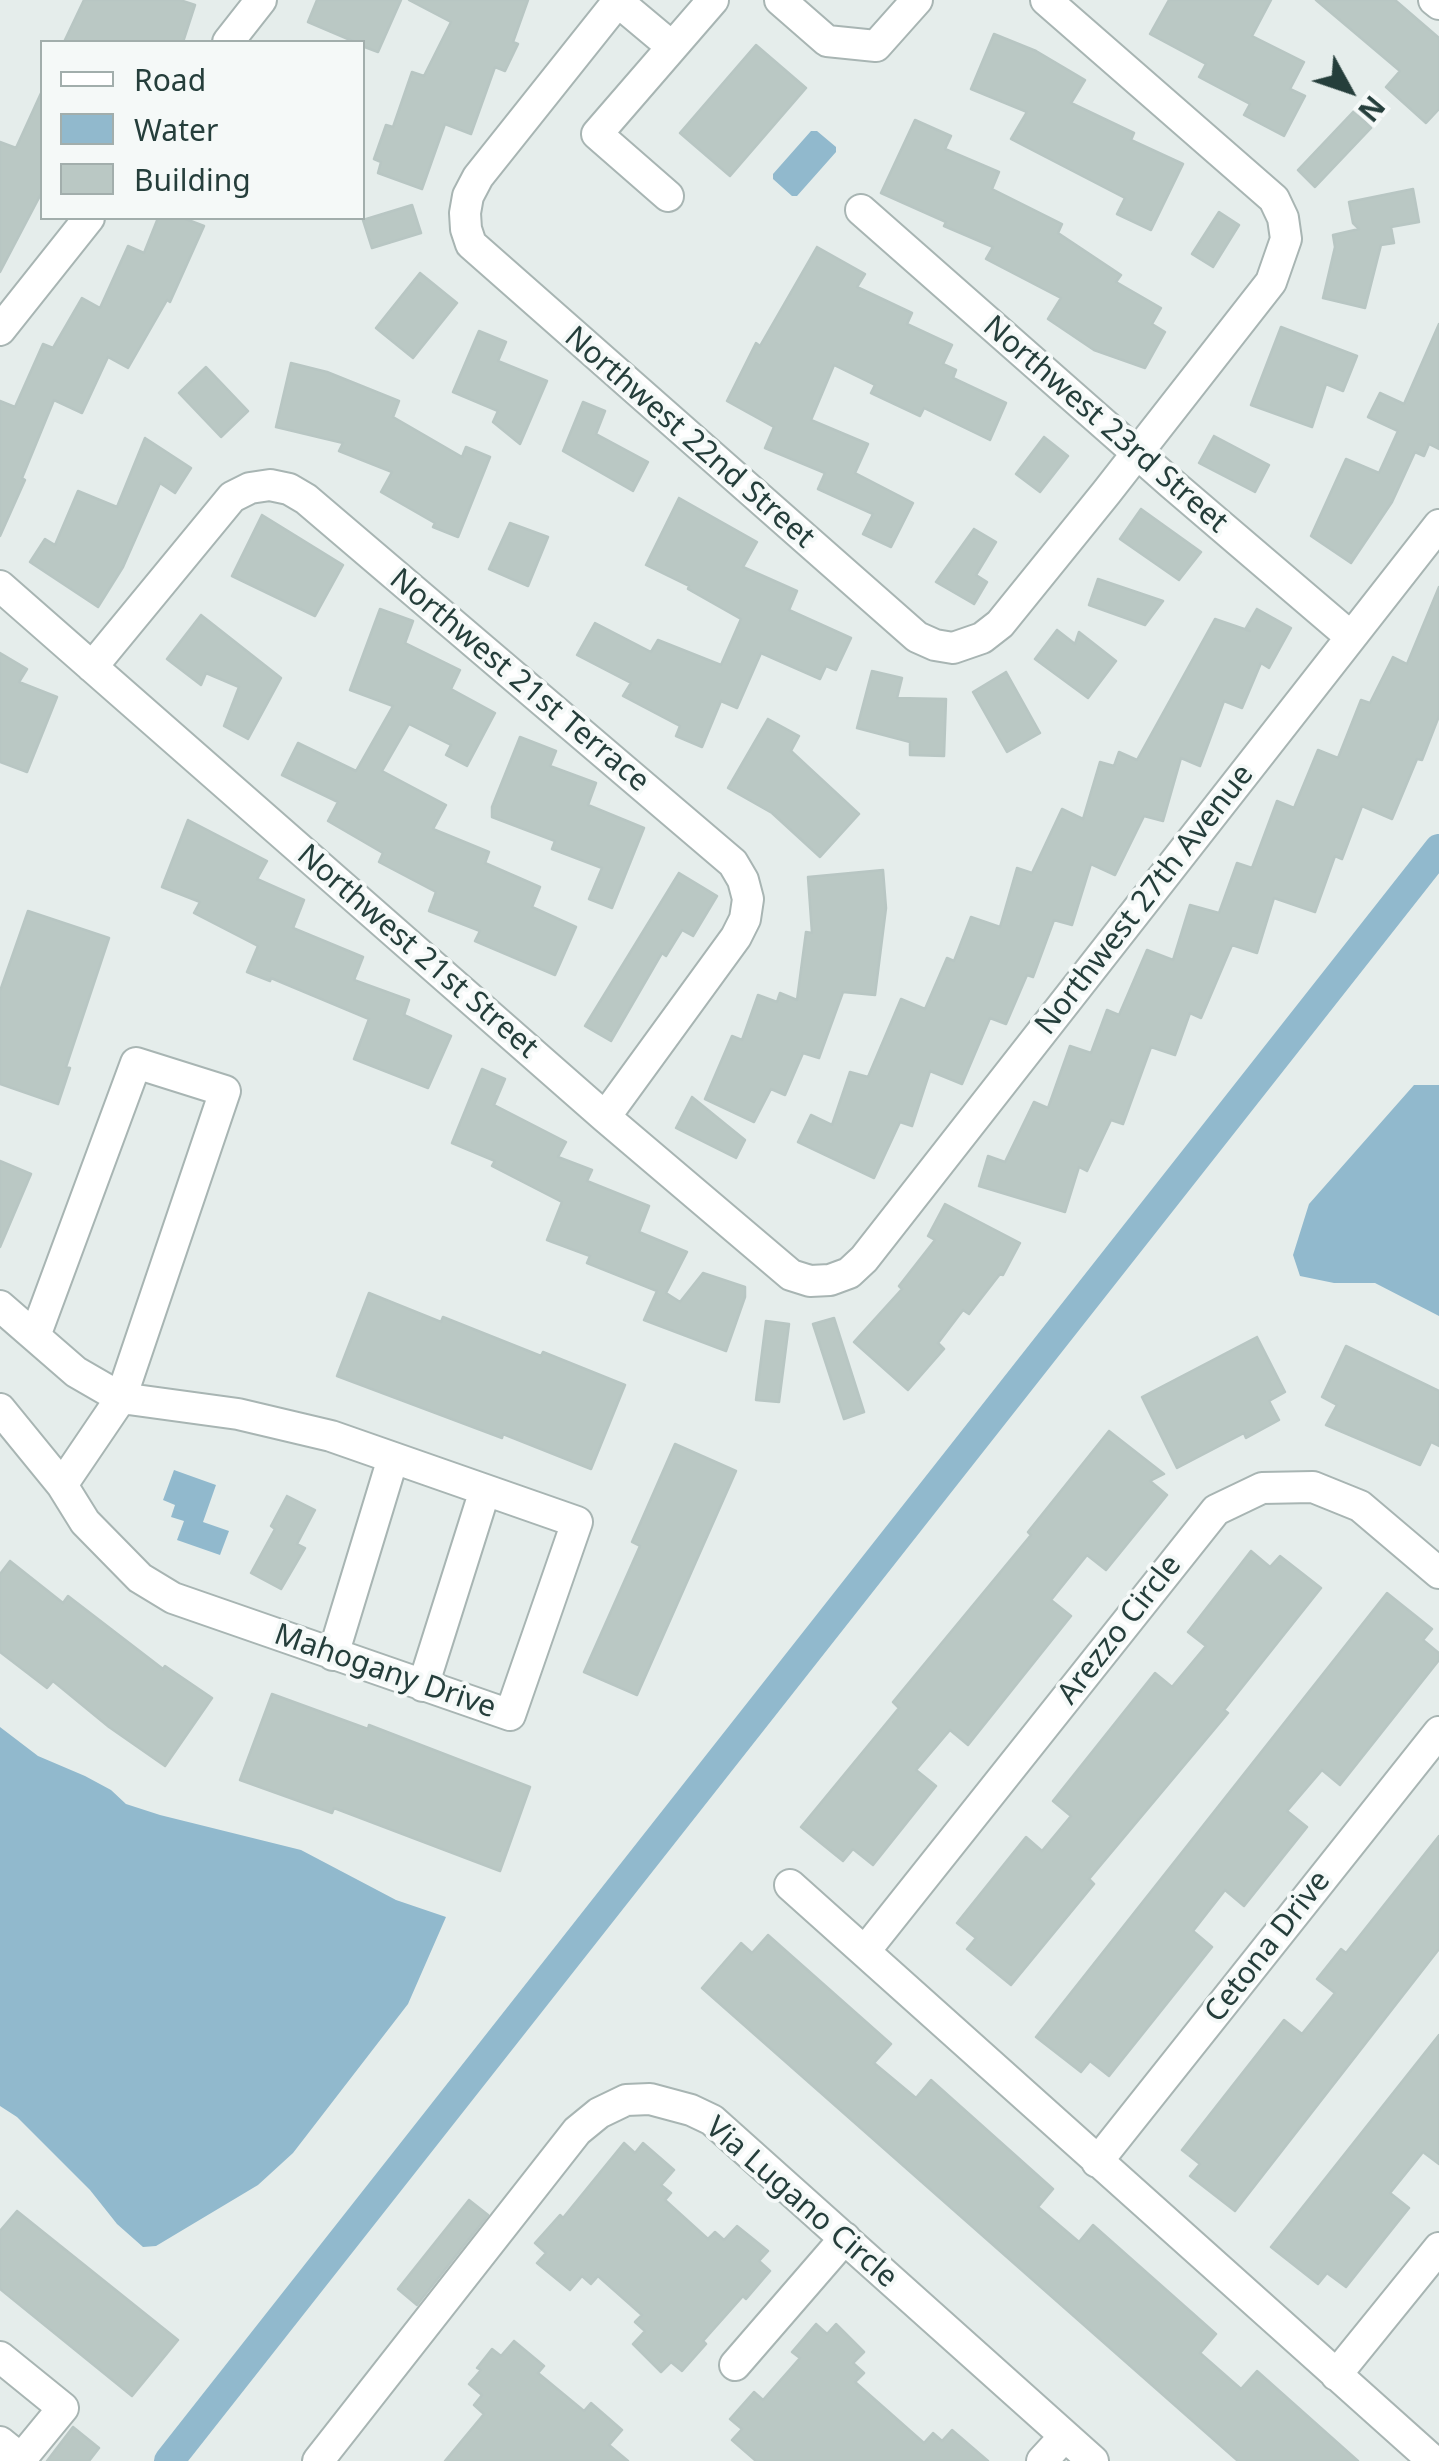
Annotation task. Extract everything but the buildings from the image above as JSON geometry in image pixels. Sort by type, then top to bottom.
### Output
[{"type":"street","points":[[230,40],[262,0]]},
{"type":"street","points":[[618,0],[671,46]]},
{"type":"street","name":"Northwest 22nd Street","points":[[618,0],[478,177],[468,196],[466,229],[471,244],[908,629],[935,645],[954,648],[982,638],[1000,624],[1137,453]]},
{"type":"street","points":[[668,196],[597,134],[712,0]]},
{"type":"street","points":[[780,0],[827,42],[876,46],[917,0]]},
{"type":"street","points":[[1046,0],[1274,199],[1284,218],[1286,239],[1271,282],[1137,453]]},
{"type":"street","name":"Northwest 23rd Street","points":[[861,210],[1351,637]]},
{"type":"street","points":[[0,330],[87,220]]},
{"type":"street","name":"Northwest 21st Terrace","points":[[92,666],[232,497],[250,488],[270,485],[289,489],[306,499],[733,863],[748,899],[745,919],[736,937],[605,1116]]},
{"type":"street","name":"Northwest 27th Avenue","points":[[848,1273],[864,1259],[1439,525]]},
{"type":"street","name":"Northwest 21st Street","points":[[0,586],[791,1276],[810,1281],[830,1280],[848,1273]]},
{"type":"street","points":[[35,1336],[136,1063],[225,1091],[121,1398],[62,1485]]},
{"type":"street","name":"Mahogany Drive","points":[[0,1306],[76,1372],[121,1398],[238,1414],[331,1436],[577,1522],[510,1715],[173,1598],[140,1578],[84,1522],[62,1485],[0,1409]]},
{"type":"street","points":[[333,1655],[393,1458]]},
{"type":"street","name":"Arezzo Circle","points":[[865,1952],[1216,1510],[1262,1488],[1313,1487],[1360,1506],[1439,1573]]},
{"type":"street","points":[[422,1686],[485,1490]]},
{"type":"street","name":"Cetona Drive","points":[[1098,2162],[1439,1732]]},
{"type":"street","points":[[790,1885],[1430,2458]]},
{"type":"street","name":"Via Lugano Circle","points":[[318,2461],[577,2132],[598,2113],[626,2100],[670,2102],[712,2120],[1092,2461]]},
{"type":"street","points":[[735,2365],[844,2238]]},
{"type":"street","points":[[1336,2375],[1439,2248]]},
{"type":"street","points":[[0,2357],[64,2408],[22,2459],[0,2442]]},
{"type":"street","points":[[1042,2461],[1065,2436]]},
{"type":"water","points":[[811,131],[817,131],[836,147],[836,152],[797,196],[792,196],[773,179],[773,174]]},
{"type":"water","points":[[1414,1085],[1439,1085],[1439,1316],[1375,1283],[1334,1283],[1300,1276],[1293,1255],[1309,1204]]},
{"type":"water","points":[[174,1470],[216,1485],[203,1522],[229,1531],[220,1555],[177,1540],[184,1521],[171,1517],[175,1505],[163,1500]]},
{"type":"water","points":[[0,1727],[38,1756],[111,1790],[126,1804],[301,1850],[396,1900],[446,1917],[408,2004],[293,2153],[258,2185],[156,2246],[143,2247],[117,2224],[90,2190],[17,2117],[0,2106]]},
{"type":"waterway","points":[[169,2461],[1439,849]]}]
